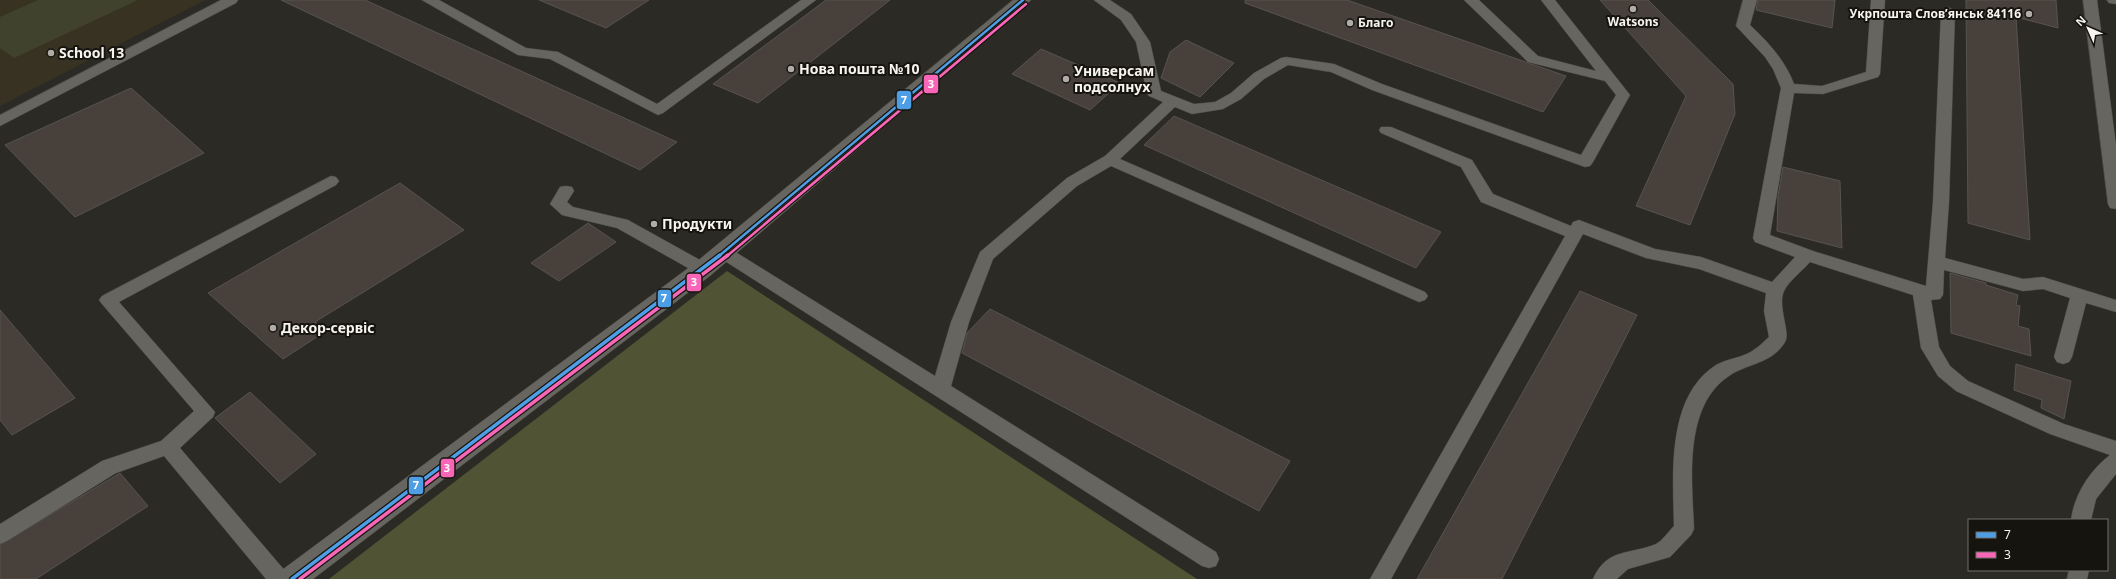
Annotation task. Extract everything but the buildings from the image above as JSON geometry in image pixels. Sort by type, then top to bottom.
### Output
[{"type":"street","points":[[292,579],[703,270],[1023,0]]},
{"type":"lane","points":[[0,121],[232,0]]},
{"type":"lane","points":[[429,0],[523,52],[553,55],[658,110],[809,0]]},
{"type":"lane","points":[[1101,0],[1126,17],[1143,42],[1154,93],[1192,109],[1218,106],[1236,96],[1259,76],[1286,61],[1334,68],[1377,86],[1585,162],[1623,95],[1548,0]]},
{"type":"lane","points":[[1471,0],[1533,59],[1610,78]]},
{"type":"lane","points":[[1750,0],[1743,26],[1777,62],[1788,88],[1761,238],[1807,255],[1934,295],[1937,262],[1948,11]]},
{"type":"lane","points":[[1788,88],[1823,90],[1873,74],[1878,0]]},
{"type":"lane","points":[[2090,0],[2116,204]]},
{"type":"lane","points":[[941,389],[960,322],[986,256],[1072,182],[1110,160],[1173,101]]},
{"type":"lane","points":[[1386,130],[1467,164],[1487,198],[1574,234]]},
{"type":"lane","points":[[1110,160],[1419,296]]},
{"type":"lane","points":[[0,535],[109,467],[168,447],[206,412],[108,300],[331,181]]},
{"type":"lane","points":[[566,191],[558,204],[568,211],[622,224],[703,270]]},
{"type":"lane","points":[[1380,579],[1579,226],[1652,254],[1701,263],[1775,290]]},
{"type":"lane","points":[[723,252],[1209,559]]},
{"type":"lane","points":[[1603,579],[1622,561],[1663,551],[1684,529],[1682,460],[1693,404],[1712,379],[1723,370],[1761,355],[1778,339],[1773,311],[1775,290],[1807,255]]},
{"type":"lane","points":[[1937,262],[2023,285],[2043,283],[2116,306]]},
{"type":"lane","points":[[1921,291],[1930,348],[1944,371],[1962,386],[2057,429],[2116,449]]},
{"type":"lane","points":[[2063,357],[2079,295]]},
{"type":"lane","points":[[168,447],[279,579]]},
{"type":"lane","points":[[2081,519],[2094,483],[2116,461]]},
{"type":"shaded area","name":"School 13","points":[[0,0],[205,0],[0,106]]},
{"type":"green space","points":[[38,0],[138,0],[14,58],[0,48],[0,17]]},
{"type":"green space","points":[[727,271],[1197,579],[329,579]]},
{"type":"transit line","name":"7","points":[[292,579],[703,269],[1023,0]]},
{"type":"transit line","name":"3","points":[[300,579],[706,273],[1026,4]]},
{"type":"place","name":"Watsons","points":[[1633,9]]},
{"type":"place","name":"Укрпошта Слов’янськ 84116","points":[[2029,14]]},
{"type":"place","name":"Благо","points":[[1350,23]]},
{"type":"place","name":"School 13","points":[[51,53]]},
{"type":"place","name":"Нова пошта №10","points":[[791,69]]},
{"type":"place","name":"Универсам подсолнух","points":[[1066,79]]},
{"type":"place","name":"Продукти","points":[[654,224]]},
{"type":"place","name":"Декор-сервіс","points":[[273,328]]}]
